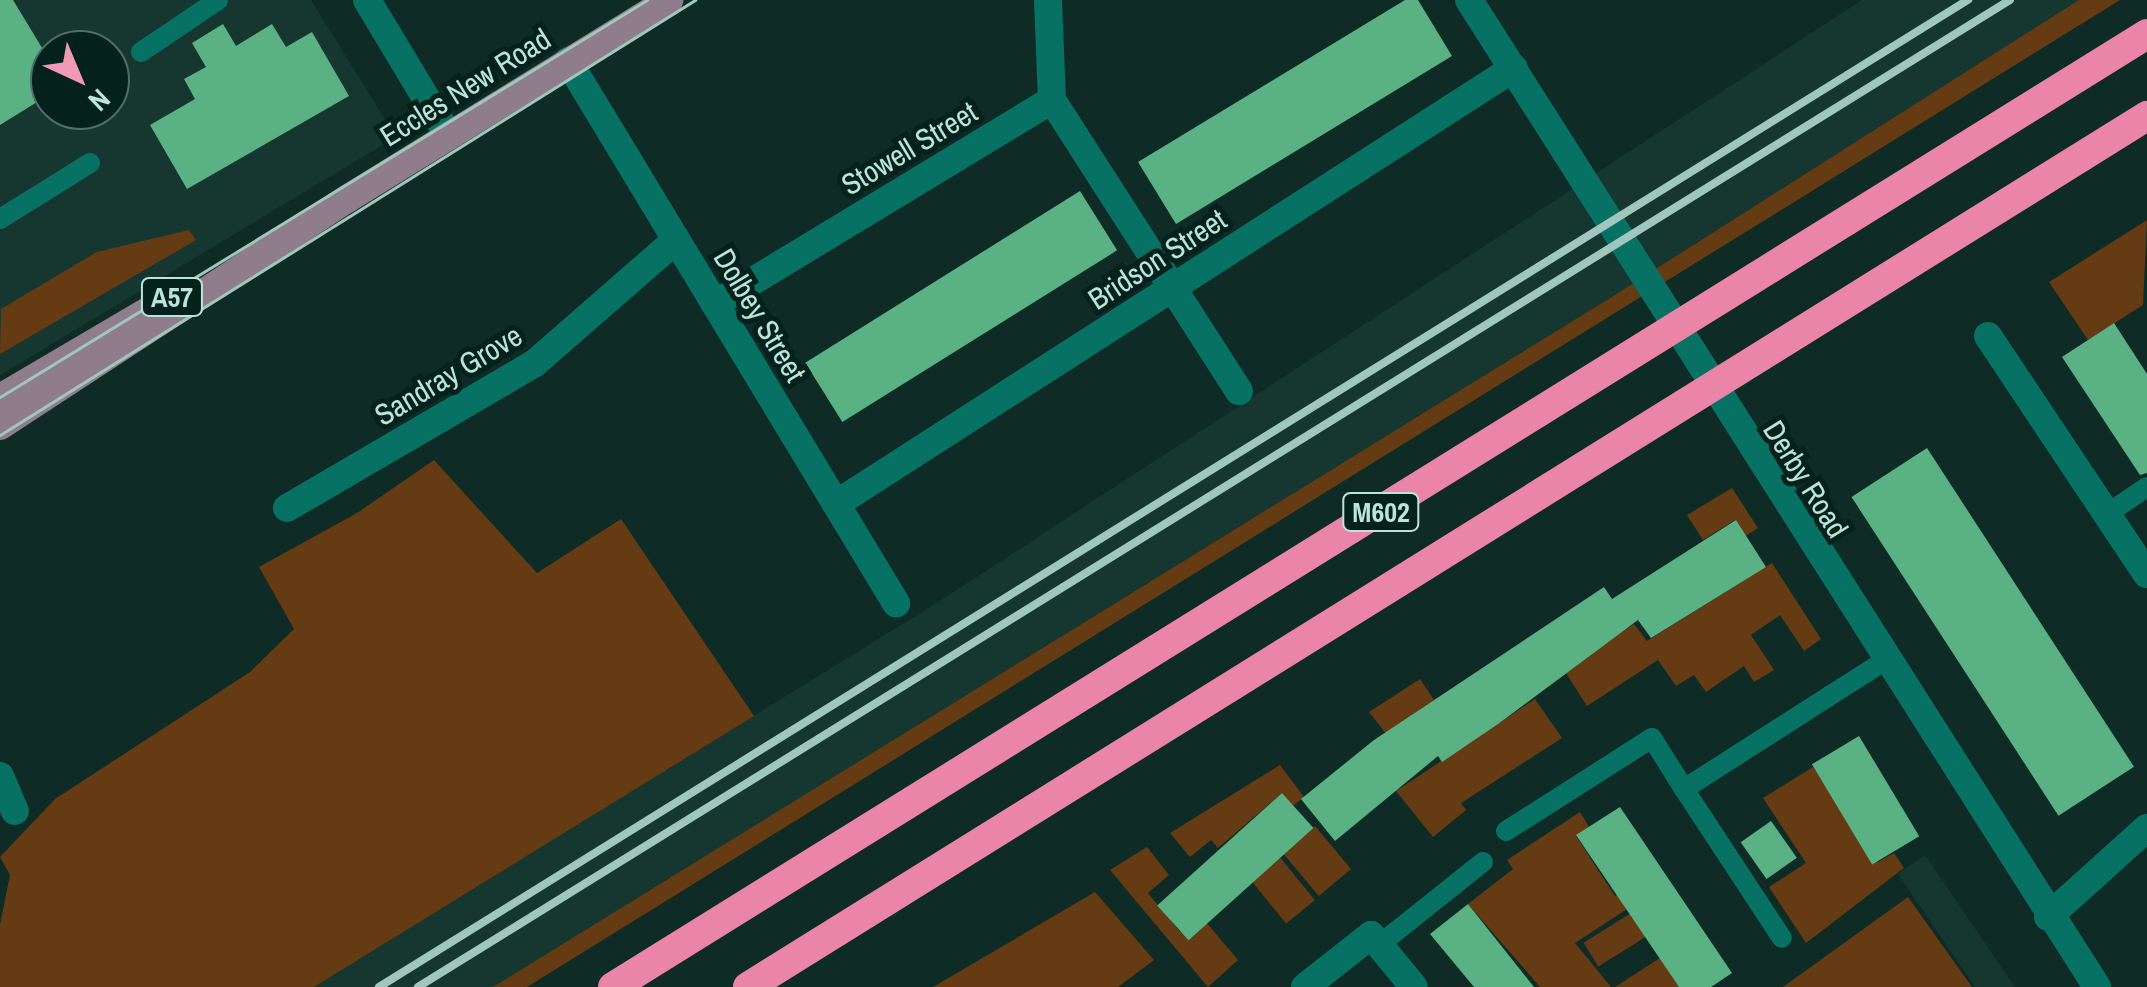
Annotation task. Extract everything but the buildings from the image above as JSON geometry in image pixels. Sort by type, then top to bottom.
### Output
[{"type":"highway","name":"M602","points":[[612,987],[2147,34]]},
{"type":"highway","name":"M602","points":[[748,987],[2147,116]]},
{"type":"main road","name":"Eccles New Road","points":[[0,426],[346,199],[670,0]]},
{"type":"main road","name":"Eccles New Road","points":[[0,398],[346,199]]},
{"type":"street","points":[[367,0],[448,135]]},
{"type":"street","points":[[1048,0],[1052,100],[1239,391]]},
{"type":"street","name":"Derby Road","points":[[1469,0],[1753,456],[2097,987]]},
{"type":"street","name":"Dolbey Street","points":[[568,62],[896,603]]},
{"type":"street","name":"Bridson Street","points":[[836,504],[1514,68]]},
{"type":"street","name":"Stowell Street","points":[[714,304],[1052,100]]},
{"type":"street","name":"Sandray Grove","points":[[287,508],[535,363],[676,240]]},
{"type":"street","points":[[1988,336],[2147,574]]},
{"type":"street","points":[[0,776],[15,811]]},
{"type":"street","points":[[2048,916],[2147,828]]},
{"type":"street","points":[[1304,987],[1371,934],[1414,987]]},
{"type":"lane","points":[[141,52],[218,0]]},
{"type":"lane","points":[[0,220],[90,163]]},
{"type":"lane","points":[[2107,514],[2147,487]]},
{"type":"lane","points":[[1684,788],[1884,661]]},
{"type":"lane","points":[[1506,831],[1652,738],[1782,938]]},
{"type":"lane","points":[[1379,945],[1483,862]]},
{"type":"shaded area","points":[[0,0],[311,0],[396,137],[0,375]]},
{"type":"shaded area","points":[[1862,0],[2079,0],[1610,298],[493,987],[314,987],[935,604]]},
{"type":"shaded area","points":[[2079,0],[2120,0],[527,987],[493,987],[1610,298]]},
{"type":"shaded area","points":[[2147,220],[2143,305],[2088,340],[2049,282]]},
{"type":"shaded area","points":[[189,230],[196,240],[0,354],[1,309],[97,252]]},
{"type":"shaded area","points":[[434,460],[537,573],[621,519],[754,716],[314,987],[0,987],[0,925],[10,875],[0,857],[55,799],[250,672],[294,629],[259,567],[357,513]]},
{"type":"shaded area","points":[[1732,488],[1758,528],[1746,536],[1735,520],[1703,540],[1687,515]]},
{"type":"shaded area","points":[[1772,563],[1821,639],[1804,651],[1780,615],[1751,635],[1774,670],[1754,682],[1744,666],[1706,692],[1694,675],[1676,686],[1658,660],[1587,706],[1564,670],[1634,624],[1647,641]]},
{"type":"shaded area","points":[[1420,679],[1434,700],[1412,715],[1419,727],[1395,745],[1369,712]]},
{"type":"shaded area","points":[[1535,699],[1562,738],[1461,803],[1466,810],[1433,837],[1396,791]]},
{"type":"shaded area","points":[[1280,765],[1304,797],[1293,806],[1282,793],[1218,848],[1211,840],[1190,857],[1170,833]]},
{"type":"shaded area","points":[[1813,767],[1849,821],[1857,816],[1858,832],[1878,862],[1894,853],[1904,868],[1806,943],[1769,887],[1806,863],[1763,798]]},
{"type":"shaded area","points":[[1580,812],[1589,827],[1576,836],[1615,896],[1640,880],[1627,909],[1575,943],[1611,987],[1540,987],[1468,904],[1513,869],[1507,860]]},
{"type":"shaded area","points":[[1315,826],[1351,869],[1319,896],[1283,853]]},
{"type":"shaded area","points":[[1147,847],[1169,875],[1148,893],[1180,932],[1201,916],[1238,960],[1208,987],[1110,870]]},
{"type":"shaded area","points":[[1925,855],[2015,987],[1975,987],[1898,874]]},
{"type":"shaded area","points":[[1279,856],[1315,900],[1286,924],[1250,879]]},
{"type":"shaded area","points":[[1095,892],[1154,960],[1118,987],[933,987]]},
{"type":"shaded area","points":[[1908,897],[1972,987],[1783,987]]},
{"type":"shaded area","points":[[1631,913],[1646,937],[1598,966],[1584,943]]},
{"type":"shaded area","points":[[1660,958],[1679,987],[1615,987]]},
{"type":"tram line","points":[[0,397],[647,0]]},
{"type":"tram line","points":[[0,435],[695,0]]},
{"type":"railway","points":[[379,987],[1968,0]]},
{"type":"railway","points":[[418,987],[2010,0]]}]
